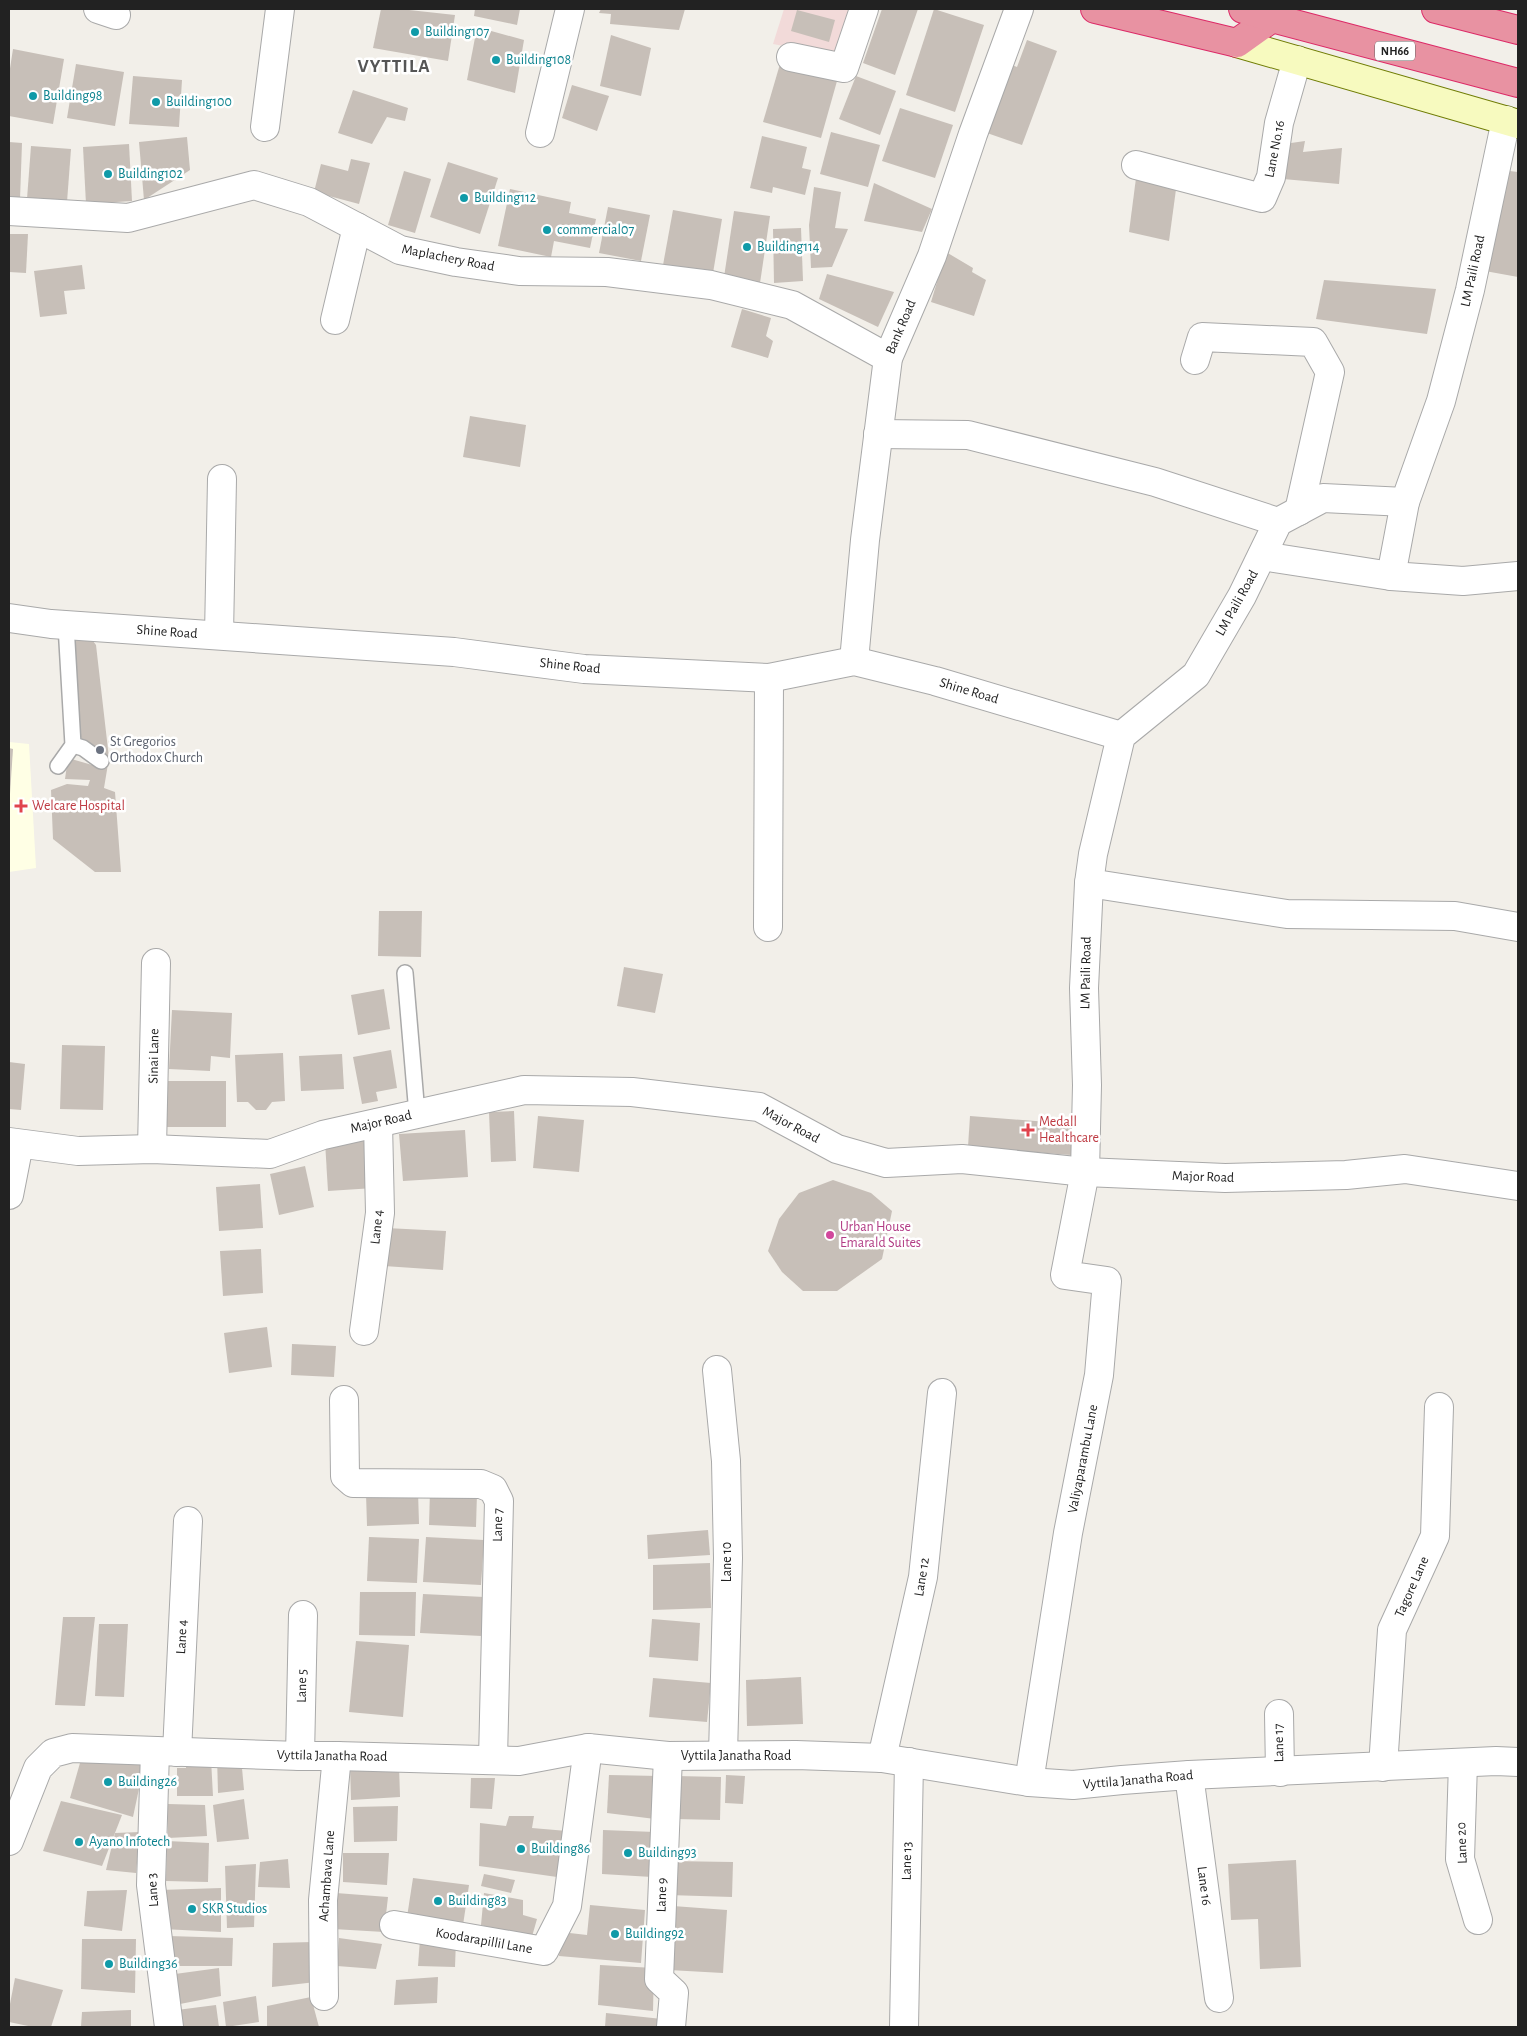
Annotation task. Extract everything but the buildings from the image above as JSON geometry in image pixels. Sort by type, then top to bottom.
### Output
[{"type":"highway","points":[[1095,9],[1237,43],[1272,18]]},
{"type":"highway","name":"NH66","points":[[1243,9],[1518,83]]},
{"type":"highway","points":[[1436,9],[1518,30]]},
{"type":"street","points":[[265,127],[280,9]]},
{"type":"street","points":[[540,133],[570,9]]},
{"type":"street","points":[[791,57],[844,68],[864,9]]},
{"type":"street","name":"Bank Road","points":[[854,661],[865,540],[888,358],[932,256],[973,134],[1019,9]]},
{"type":"street","points":[[1237,43],[1512,122]]},
{"type":"street","name":"Lane No.16","points":[[1136,165],[1262,198],[1271,177],[1279,123],[1297,60]]},
{"type":"street","name":"LM Paili Road","points":[[1391,576],[1405,502],[1446,382],[1512,122]]},
{"type":"street","name":"Maplachery Road","points":[[9,211],[128,218],[254,186],[309,202],[400,250],[456,262],[519,271],[616,273],[711,285],[792,305],[888,358]]},
{"type":"street","points":[[335,320],[357,227]]},
{"type":"street","name":"LM Paili Road","points":[[1085,1172],[1087,1085],[1084,988],[1089,883],[1093,854],[1121,736],[1196,675],[1242,596],[1262,556],[1288,516],[1322,417],[1330,372],[1313,342],[1202,337],[1195,360]]},
{"type":"street","points":[[878,434],[968,435],[1288,516],[1323,498],[1405,502]]},
{"type":"street","points":[[219,635],[222,479]]},
{"type":"street","points":[[1262,556],[1391,576],[1463,581],[1518,576]]},
{"type":"street","name":"Shine Road","points":[[9,618],[66,624],[454,652],[584,668],[769,678],[854,661],[935,680],[1121,736]]},
{"type":"street","points":[[768,927],[769,678]]},
{"type":"street","points":[[1089,883],[1287,914],[1455,916],[1518,927]]},
{"type":"street","name":"Sinai Lane","points":[[152,1149],[156,963]]},
{"type":"street","name":"Major Road","points":[[14,1143],[78,1151],[152,1149],[270,1154],[323,1135],[524,1090],[632,1092],[759,1107],[837,1149],[886,1163],[962,1159],[1085,1172],[1225,1178],[1346,1175],[1405,1169],[1518,1186]]},
{"type":"street","name":"Lane 4","points":[[364,1330],[380,1213],[378,1123]]},
{"type":"street","points":[[9,1195],[14,1143]]},
{"type":"street","name":"Valiyaparambu Lane","points":[[1029,1782],[1068,1533],[1099,1375],[1107,1281],[1065,1275],[1085,1172]]},
{"type":"street","name":"Lane 10","points":[[717,1370],[726,1462],[728,1548],[723,1755]]},
{"type":"street","name":"Lane 12","points":[[882,1758],[923,1577],[942,1393]]},
{"type":"street","name":"Lane 7","points":[[344,1400],[345,1476],[353,1483],[481,1484],[493,1489],[499,1501],[493,1760]]},
{"type":"street","name":"Tagore Lane","points":[[1383,1767],[1392,1630],[1435,1536],[1439,1407]]},
{"type":"street","name":"Lane 4","points":[[166,1751],[188,1521]]},
{"type":"street","name":"Lane 5","points":[[300,1756],[303,1615]]},
{"type":"street","name":"Lane 17","points":[[1279,1714],[1280,1772]]},
{"type":"street","name":"Vyttila Janatha Road","points":[[9,1841],[38,1768],[53,1753],[72,1748],[519,1761],[588,1748],[668,1756],[723,1755],[882,1758],[1029,1782],[1073,1785],[1190,1775],[1518,1762]]},
{"type":"street","name":"Koodarapillil Lane","points":[[394,1925],[544,1951],[567,1906],[588,1748]]},
{"type":"street","name":"Lane 3","points":[[166,1751],[151,1885],[169,2027]]},
{"type":"street","name":"Achambava Lane","points":[[324,1996],[323,1900],[337,1756]]},
{"type":"street","name":"Lane 9","points":[[668,1756],[659,1979],[674,1993],[672,2027]]},
{"type":"street","name":"Lane 13","points":[[904,2027],[909,1762]]},
{"type":"street","name":"Lane 20","points":[[1463,1763],[1460,1859],[1478,1920]]},
{"type":"street","name":"Lane 16","points":[[1190,1775],[1219,1998]]},
{"type":"lane","points":[[58,766],[73,745],[66,624]]},
{"type":"lane","points":[[73,745],[83,748],[101,761]]},
{"type":"lane","points":[[405,973],[417,1114]]},
{"type":"shaded area","points":[[784,9],[854,9],[838,56],[773,44]]},
{"type":"shaded area","name":"Welcare Hospital","points":[[9,742],[29,744],[36,868],[9,872]]},
{"type":"place","name":"Building107","points":[[415,32]]},
{"type":"place","name":"Building108","points":[[496,60]]},
{"type":"place","name":"Building98","points":[[33,96]]},
{"type":"place","name":"Building100","points":[[156,102]]},
{"type":"place","name":"Building102","points":[[108,174]]},
{"type":"place","name":"Building112","points":[[464,198]]},
{"type":"place","name":"commercial07","points":[[547,230]]},
{"type":"place","name":"Building114","points":[[747,247]]},
{"type":"place","name":"St Gregorios Orthodox Church","points":[[100,750]]},
{"type":"place","name":"Welcare Hospital","points":[[21,806]]},
{"type":"place","name":"Medall Healthcare","points":[[1028,1130]]},
{"type":"place","name":"Urban House Emarald Suites","points":[[830,1235]]},
{"type":"place","name":"Building26","points":[[108,1782]]},
{"type":"place","name":"Ayano Infotech","points":[[79,1842]]},
{"type":"place","name":"Building86","points":[[521,1849]]},
{"type":"place","name":"Building93","points":[[628,1853]]},
{"type":"place","name":"Building83","points":[[438,1901]]},
{"type":"place","name":"SKR Studios","points":[[192,1909]]},
{"type":"place","name":"Building92","points":[[615,1934]]},
{"type":"place","name":"Building36","points":[[109,1964]]},
{"type":"district","name":"VYTTILA","points":[[394,66]]}]
